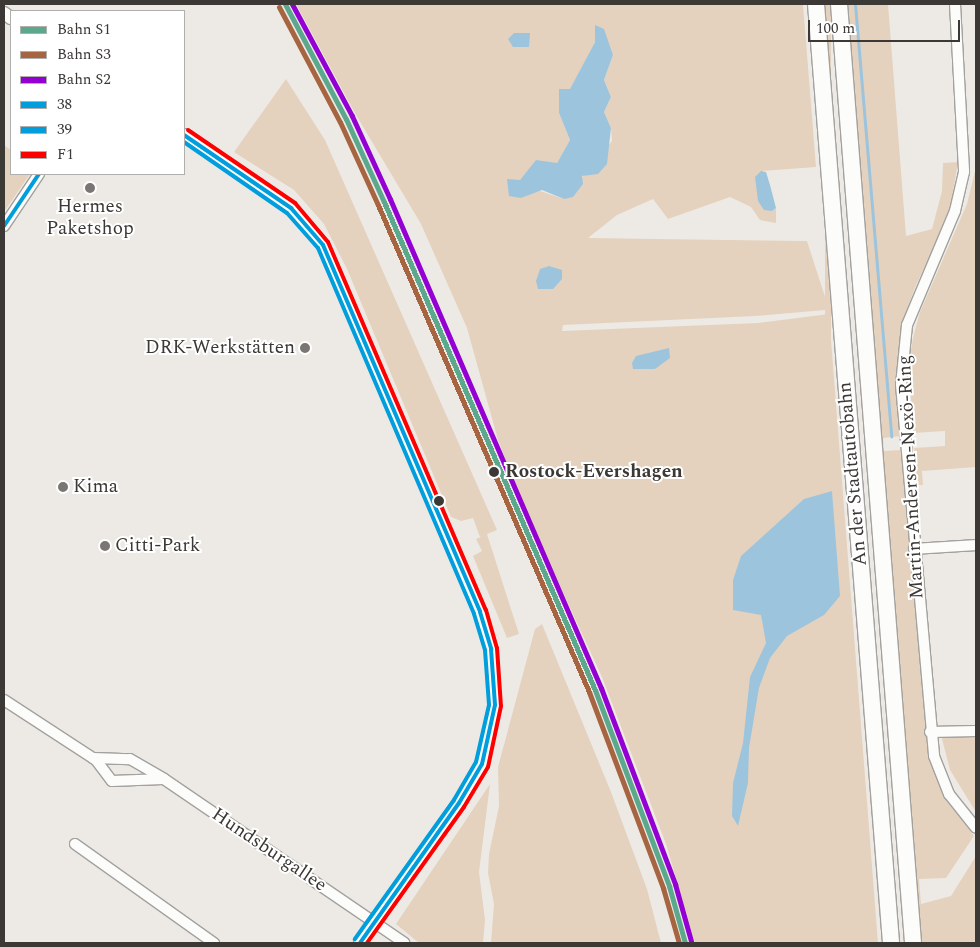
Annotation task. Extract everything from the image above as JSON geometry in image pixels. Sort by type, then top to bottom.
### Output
[{"type":"highway","name":"An der Stadtautobahn","points":[[816,4],[891,943]]},
{"type":"highway","name":"An der Stadtautobahn","points":[[839,4],[913,943]]},
{"type":"street","name":"Martin-Andersen-Nexö-Ring","points":[[955,4],[971,156],[955,211],[913,308],[903,342],[901,385],[930,732],[939,774],[949,794],[976,828]]},
{"type":"street","points":[[185,136],[274,195],[303,220],[322,245],[480,612],[491,649],[495,705],[482,764],[459,803],[360,943]]},
{"type":"street","points":[[4,226],[38,175]]},
{"type":"street","points":[[914,549],[976,544]]},
{"type":"street","points":[[4,700],[94,758],[115,782],[164,779]]},
{"type":"street","points":[[930,732],[976,731]]},
{"type":"street","name":"Hundsburgallee","points":[[94,758],[130,759],[164,779],[404,943]]},
{"type":"street","points":[[75,844],[214,943]]},
{"type":"shaded area","points":[[296,4],[803,4],[816,167],[761,171],[772,211],[776,208],[776,223],[760,220],[751,207],[730,197],[668,219],[653,199],[617,215],[588,238],[807,241],[828,306],[825,310],[755,316],[563,325],[562,331],[758,323],[829,314],[878,943],[695,943],[666,844],[602,677],[523,506],[498,440],[467,328],[421,224],[356,115]],"holes":[[[595,25],[613,55],[604,80],[611,97],[604,112],[611,128],[612,141],[564,199],[507,180],[520,180],[557,163],[570,140],[559,113],[559,89],[570,90],[595,42]]]},
{"type":"shaded area","points":[[825,4],[831,4],[831,943],[825,943]]},
{"type":"shaded area","points":[[845,4],[888,4],[906,236],[932,229],[942,191],[943,163],[958,162],[949,216],[916,285],[902,323],[896,375],[901,436],[883,438],[884,451],[902,450],[929,757],[943,795],[974,836],[946,878],[919,879],[921,904],[951,896],[976,856],[976,943],[920,943]]},
{"type":"shaded area","points":[[286,79],[325,140],[497,530],[487,534],[519,634],[507,638],[473,556],[482,551],[476,539],[483,536],[480,537],[473,518],[461,521],[451,517],[347,269],[324,224],[294,190],[234,152]]},
{"type":"shaded area","points":[[4,145],[10,149],[10,175],[29,175],[4,212]]},
{"type":"shaded area","points":[[976,167],[976,467],[922,471],[923,485],[917,485],[914,448],[945,446],[945,431],[913,433],[909,362],[913,338],[920,312],[967,204]]},
{"type":"shaded area","points":[[832,316],[835,321],[885,943],[882,943],[880,924]]},
{"type":"shaded area","points":[[542,624],[611,792],[647,889],[661,943],[491,943],[494,904],[488,873],[489,854],[499,806],[498,767],[535,629]]},
{"type":"shaded area","points":[[941,735],[976,735],[976,812],[950,770]]},
{"type":"shaded area","points":[[490,784],[479,872],[485,920],[483,943],[419,943],[396,924]]},
{"type":"water","points":[[595,25],[604,29],[613,55],[604,80],[611,97],[604,112],[611,128],[607,164],[598,174],[582,176],[583,184],[573,197],[564,199],[542,190],[521,198],[509,196],[507,179],[520,180],[536,160],[557,163],[570,140],[559,113],[559,89],[570,89],[595,42]]},
{"type":"water","points":[[514,33],[530,33],[529,47],[513,47],[508,39]]},
{"type":"water","points":[[761,171],[766,172],[770,185],[776,208],[772,211],[764,210],[758,201],[755,177]]},
{"type":"water","points":[[549,266],[562,270],[562,279],[553,289],[538,289],[536,281],[540,269]]},
{"type":"water","points":[[669,348],[670,358],[655,369],[633,369],[632,363],[636,356]]},
{"type":"water","points":[[832,491],[840,596],[824,615],[787,636],[770,658],[759,688],[749,748],[748,783],[738,826],[732,816],[733,783],[743,743],[750,677],[766,643],[761,615],[733,610],[733,580],[741,556],[804,499]]},
{"type":"waterway","points":[[855,4],[891,437]]},
{"type":"rail line","name":"S1","points":[[285,4],[346,119],[384,202],[595,690],[669,886],[685,943]]},
{"type":"rail line","name":"S2","points":[[292,4],[352,116],[390,199],[601,688],[675,884],[691,941]]},
{"type":"rail line","name":"S3","points":[[279,7],[340,122],[378,205],[589,692],[663,888],[679,943]]},
{"type":"transit line","name":"F1","points":[[188,130],[295,203],[328,242],[486,610],[497,648],[501,706],[488,767],[464,807],[367,943]]},
{"type":"transit line","name":"38","points":[[185,136],[291,208],[323,245],[480,612],[491,649],[495,705],[482,764],[459,803],[360,943]]},
{"type":"transit line","name":"39","points":[[185,143],[287,213],[318,248],[474,614],[485,650],[489,705],[476,762],[454,800],[355,939]]},
{"type":"transit line","name":"38","points":[[4,226],[38,175]]},
{"type":"place","name":"Hermes Paketshop","points":[[90,188]]},
{"type":"place","name":"DRK-Werkstätten","points":[[305,348]]},
{"type":"place","name":"Rostock-Evershagen","points":[[494,472]]},
{"type":"place","name":"Kima","points":[[63,487]]},
{"type":"place","name":"Citti-Park","points":[[105,546]]}]
